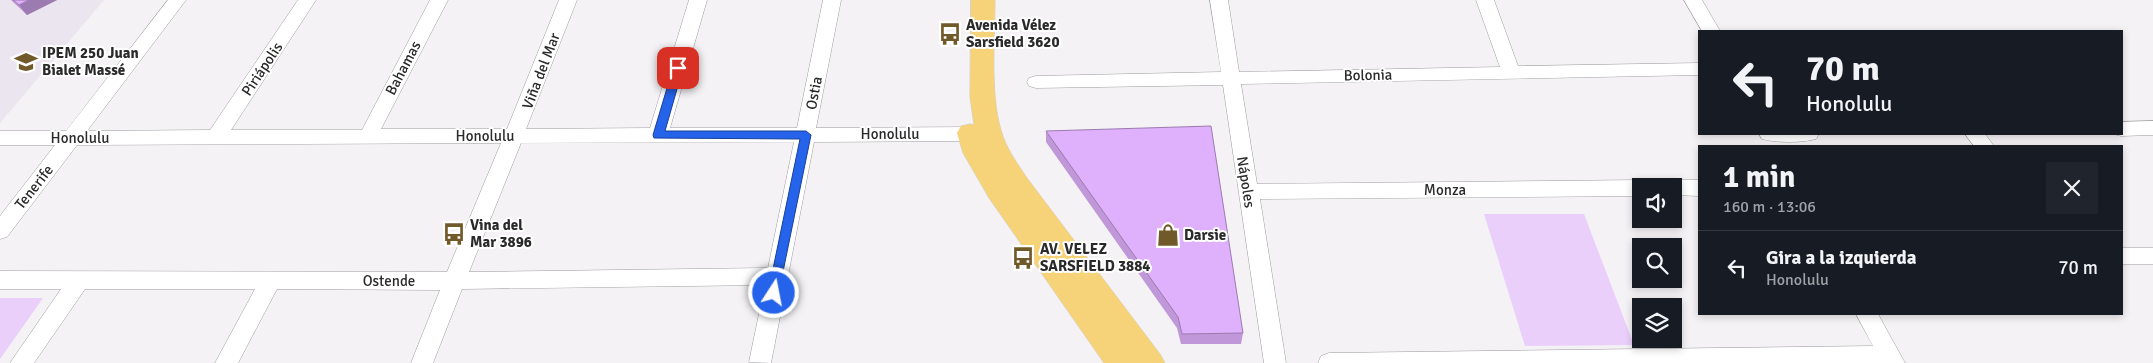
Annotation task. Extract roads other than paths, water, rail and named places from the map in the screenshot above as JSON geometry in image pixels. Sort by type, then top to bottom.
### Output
[{"type":"main road","points":[[966,0],[964,84],[967,120],[976,152],[998,192],[1122,363]]},
{"type":"main road","points":[[984,0],[983,97],[988,130],[996,150],[1018,185],[1149,363]]},
{"type":"street","name":"Tenerife","points":[[0,231],[177,0]]},
{"type":"street","name":"Piriápolis","points":[[216,137],[307,0]]},
{"type":"street","name":"Bahamas","points":[[368,136],[439,0]]},
{"type":"street","name":"Viña del Mar","points":[[422,363],[454,281],[516,136],[568,0]]},
{"type":"street","points":[[658,135],[698,0]]},
{"type":"street","name":"Ostia","points":[[760,362],[832,0]]},
{"type":"street","name":"Nápoles","points":[[1218,0],[1274,363]]},
{"type":"street","points":[[1485,0],[1511,71]]},
{"type":"street","points":[[1693,0],[1710,30]]},
{"type":"street","name":"Bolonia","points":[[1036,82],[1511,71],[1698,69]]},
{"type":"street","points":[[2123,129],[2153,128]]},
{"type":"street","name":"Honolulu","points":[[0,138],[971,134]]},
{"type":"street","points":[[1771,138],[1800,135]]},
{"type":"street","name":"Monza","points":[[1248,192],[1632,188]]},
{"type":"street","points":[[1682,188],[1698,188]]},
{"type":"street","points":[[2123,256],[2153,256]]},
{"type":"street","name":"Ostende","points":[[0,280],[454,281],[777,276]]},
{"type":"street","points":[[21,363],[79,281]]},
{"type":"street","points":[[226,363],[271,281]]},
{"type":"street","points":[[1329,363],[1891,359],[1868,315]]},
{"type":"place","name":"Avenida Vélez Sarsfield 3620","points":[[950,34]]},
{"type":"place","name":"IPEM 250 Juan Bialet Massé","points":[[26,62]]},
{"type":"place","name":"Vina del Mar 3896","points":[[454,234]]},
{"type":"place","name":"Darsie","points":[[1168,235]]},
{"type":"place","name":"AV. VELEZ SARSFIELD 3884","points":[[1023,258]]}]
